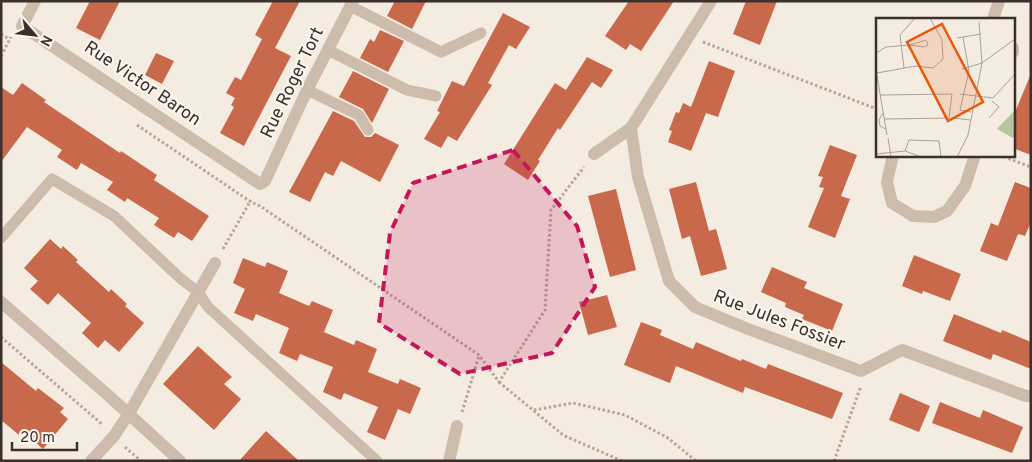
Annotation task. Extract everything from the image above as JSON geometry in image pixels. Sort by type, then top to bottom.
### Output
[{"type":"street","name":"Rue Victor Baron","points":[[34,1],[22,26],[262,182]]},
{"type":"street","points":[[594,154],[631,128],[711,1]]},
{"type":"street","points":[[993,18],[1000,1]]},
{"type":"street","name":"Rue Roger Tort","points":[[262,182],[352,4]]},
{"type":"street","name":"Rue Jules Fossier","points":[[631,128],[638,178],[669,281],[695,307],[861,371],[868,367]]},
{"type":"street","points":[[893,156],[887,182],[892,202],[913,216],[934,217],[947,211],[965,186],[975,156]]},
{"type":"street","points":[[91,461],[114,436],[128,414],[215,263]]},
{"type":"street","points":[[1,302],[180,461]]},
{"type":"street","points":[[868,367],[902,350],[1026,396],[1031,396]]},
{"type":"street","points":[[449,461],[457,426]]},
{"type":"lane","points":[[352,4],[441,52],[481,33]]},
{"type":"lane","points":[[328,50],[407,90],[436,96]]},
{"type":"lane","points":[[308,90],[359,115],[368,130]]},
{"type":"lane","points":[[1,238],[52,179],[114,216],[180,278],[198,292],[208,307],[377,461]]},
{"type":"path","points":[[1,34],[10,40]]},
{"type":"path","points":[[688,37],[876,109]]},
{"type":"path","points":[[135,124],[250,202],[260,206],[479,355],[500,382],[563,435],[622,461]]},
{"type":"path","points":[[500,382],[546,310],[551,210],[594,154]]},
{"type":"path","points":[[1001,156],[1031,168]]},
{"type":"path","points":[[215,263],[262,182]]},
{"type":"path","points":[[1,337],[101,424]]},
{"type":"path","points":[[457,426],[479,355]]},
{"type":"path","points":[[834,461],[868,367]]},
{"type":"path","points":[[534,410],[573,403],[625,415],[668,438],[696,461]]},
{"type":"path","points":[[127,448],[141,461]]},
{"type":"highlighted area","points":[[513,150],[577,226],[595,287],[552,353],[460,374],[379,323],[390,233],[413,183]]},
{"type":"building","points":[[90,1],[120,1],[100,40],[76,28]]},
{"type":"building","points":[[273,1],[300,1],[275,48],[291,56],[244,146],[220,133],[234,107],[231,105],[235,98],[226,93],[235,77],[241,80],[262,39],[255,35]]},
{"type":"building","points":[[395,1],[426,1],[412,29],[387,16]]},
{"type":"building","points":[[629,1],[674,1],[641,51],[630,44],[626,50],[605,36]]},
{"type":"building","points":[[746,1],[777,1],[760,45],[733,34]]},
{"type":"building","points":[[503,13],[530,27],[516,49],[509,45],[488,83],[492,85],[457,141],[448,136],[441,148],[424,139],[440,112],[437,111],[452,81],[464,86]]},
{"type":"building","points":[[380,30],[404,41],[388,72],[360,58],[370,39],[374,42]]},
{"type":"building","points":[[156,53],[174,61],[162,84],[145,75]]},
{"type":"building","points":[[587,57],[613,70],[601,88],[592,82],[560,130],[558,128],[528,180],[504,164],[555,83],[566,90]]},
{"type":"building","points":[[709,61],[735,71],[718,117],[706,113],[691,151],[668,142],[672,131],[669,130],[676,112],[679,113],[683,103],[691,107]]},
{"type":"building","points":[[353,71],[389,89],[372,123],[363,109],[339,97]]},
{"type":"building","points":[[1031,76],[1031,155],[1014,148],[1014,115]]},
{"type":"building","points":[[22,83],[46,100],[44,102],[120,153],[121,151],[157,175],[154,180],[209,216],[192,241],[178,232],[174,238],[154,225],[159,218],[127,198],[125,202],[107,190],[113,182],[81,163],[77,170],[57,157],[62,150],[27,127],[1,162],[1,87],[13,95]]},
{"type":"building","points":[[333,111],[354,121],[365,137],[371,137],[375,133],[399,145],[380,182],[341,161],[333,176],[325,172],[310,202],[289,192]]},
{"type":"building","points":[[830,145],[857,155],[841,196],[850,199],[835,238],[808,227],[824,188],[819,187],[823,177],[818,176]]},
{"type":"building","points":[[696,182],[709,231],[716,229],[727,269],[701,276],[690,236],[682,239],[669,189]]},
{"type":"building","points":[[1015,182],[1031,188],[1031,222],[1025,236],[1018,234],[1007,261],[980,251],[991,223],[998,226]]},
{"type":"building","points":[[616,189],[636,270],[610,277],[588,196]]},
{"type":"building","points":[[50,239],[61,249],[63,246],[78,260],[76,262],[109,292],[111,289],[127,304],[125,306],[144,323],[119,352],[105,340],[98,348],[82,333],[91,323],[58,293],[48,305],[30,289],[38,281],[24,268]]},
{"type":"building","points":[[914,255],[961,274],[950,301],[923,291],[922,294],[902,286]]},
{"type":"building","points":[[243,258],[265,267],[267,262],[288,271],[279,293],[309,306],[312,301],[333,310],[324,332],[354,345],[356,340],[377,349],[368,372],[398,384],[400,379],[421,388],[410,414],[398,409],[385,440],[367,432],[378,407],[344,393],[341,400],[323,392],[333,367],[300,354],[297,361],[279,353],[289,328],[256,314],[253,321],[234,313],[245,289],[233,283]]},
{"type":"building","points":[[772,267],[807,282],[804,288],[843,304],[832,331],[802,319],[804,315],[785,307],[786,303],[761,292]]},
{"type":"building","points":[[607,295],[617,327],[588,335],[579,302]]},
{"type":"building","points":[[954,314],[1001,333],[1002,330],[1031,342],[1031,369],[993,354],[991,360],[943,341]]},
{"type":"building","points":[[641,322],[662,330],[660,335],[693,349],[696,342],[741,361],[742,359],[766,369],[768,364],[843,393],[832,419],[745,387],[743,393],[676,366],[670,383],[624,365]]},
{"type":"building","points":[[198,346],[232,377],[224,384],[241,399],[214,430],[163,384]]},
{"type":"building","points":[[1,362],[36,391],[38,388],[64,408],[60,412],[68,419],[43,449],[22,431],[19,435],[1,420]]},
{"type":"building","points":[[900,393],[930,406],[919,432],[889,420]]},
{"type":"building","points":[[940,402],[980,418],[983,410],[1023,427],[1012,453],[932,423]]},
{"type":"building","points":[[266,431],[299,461],[239,461]]}]
